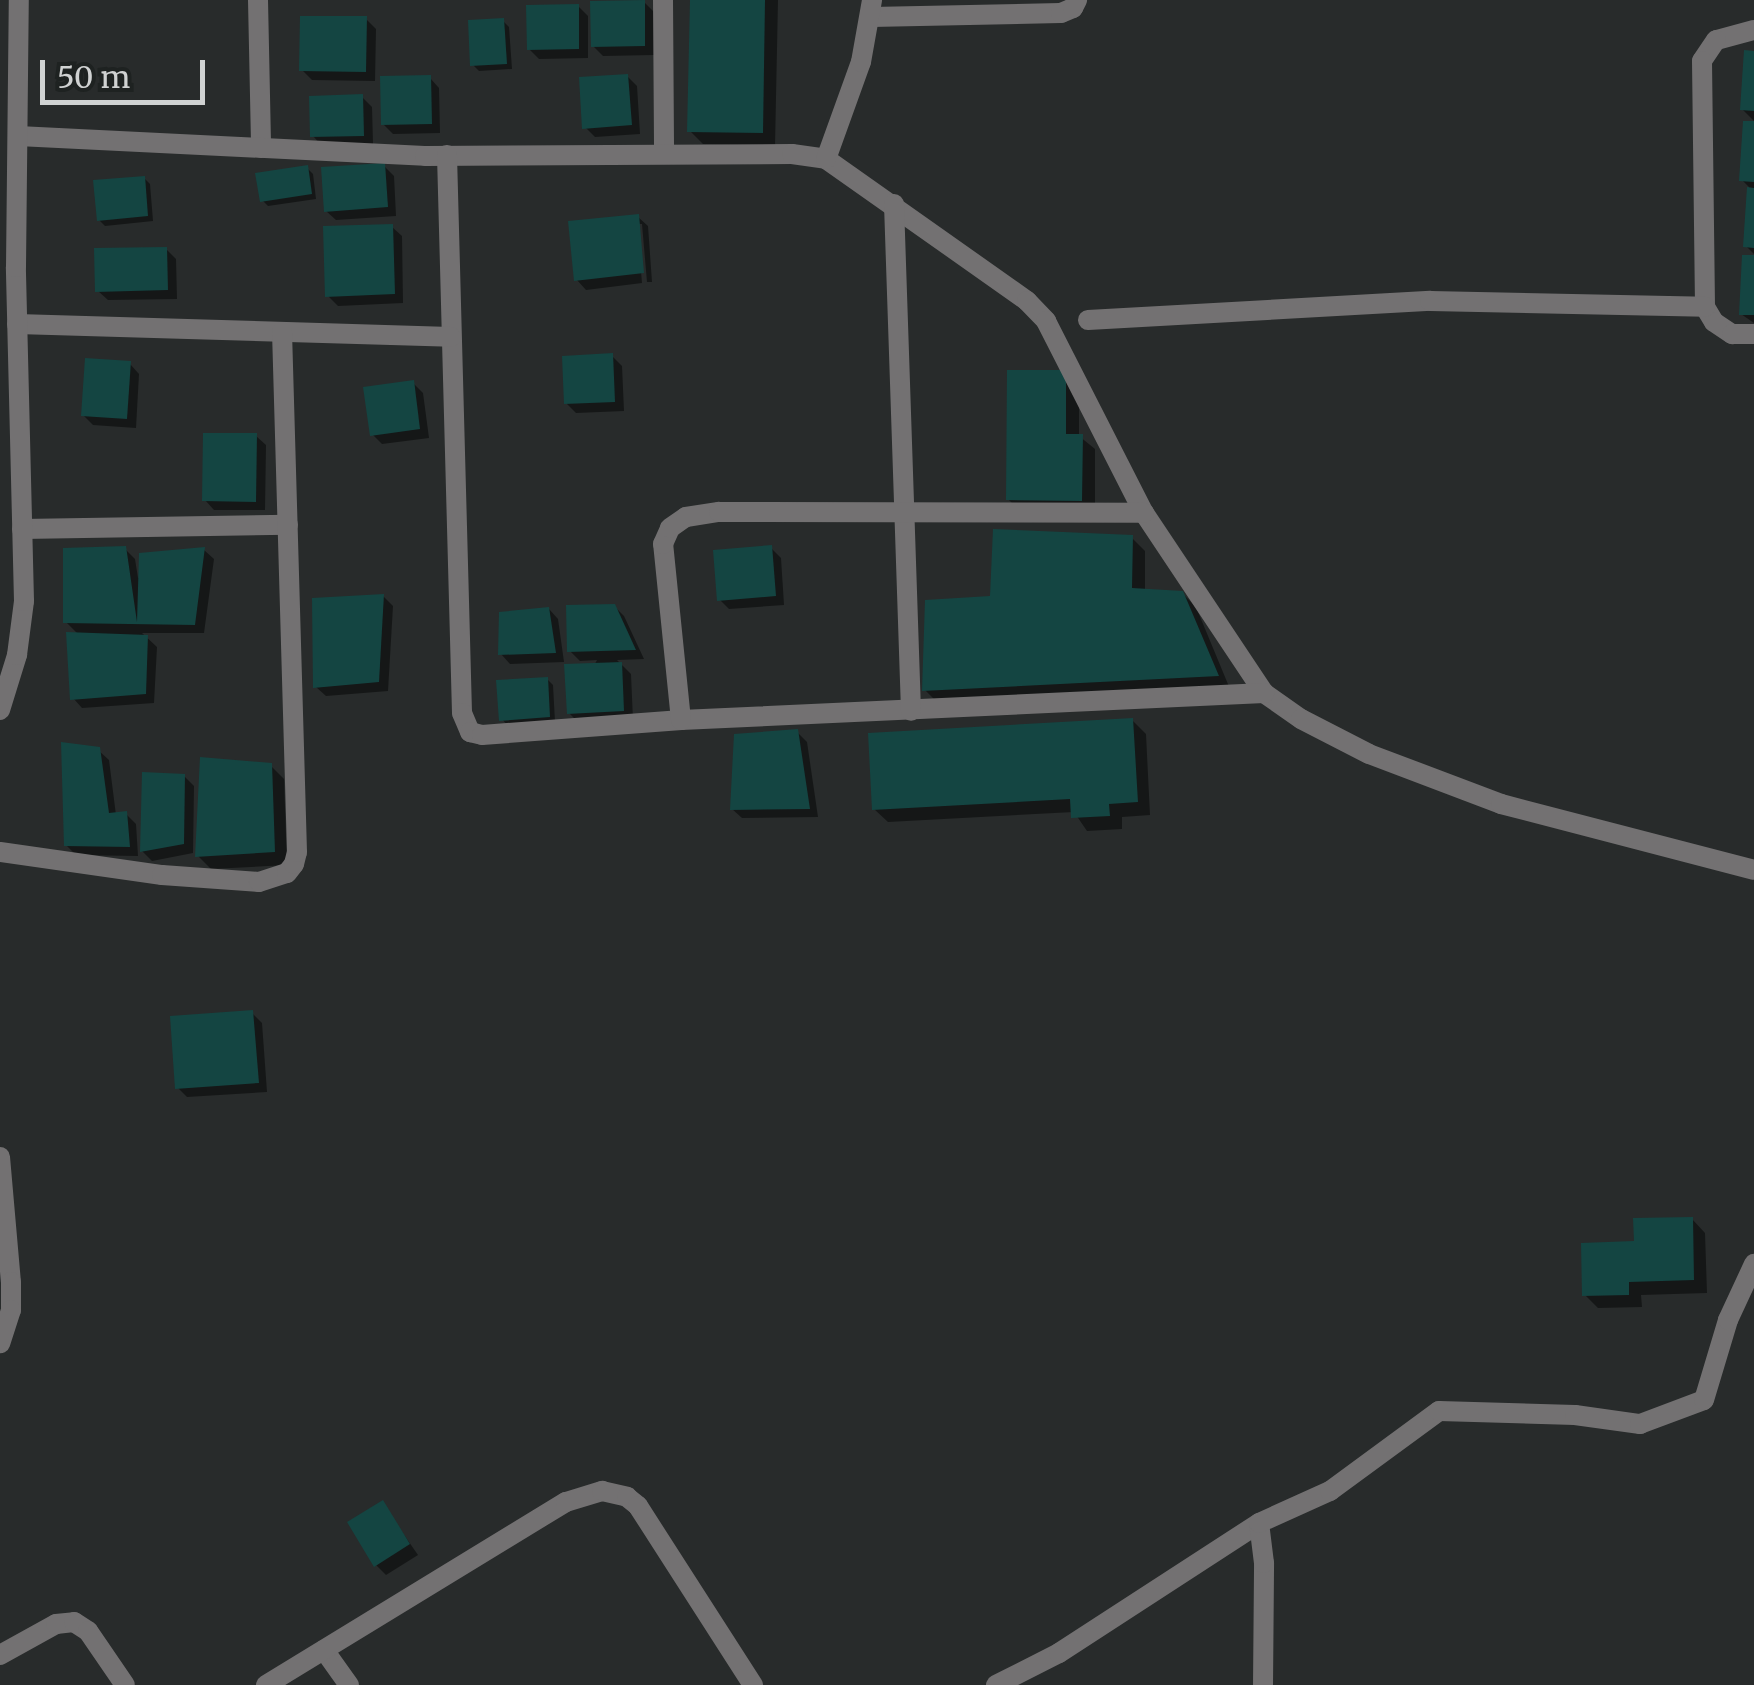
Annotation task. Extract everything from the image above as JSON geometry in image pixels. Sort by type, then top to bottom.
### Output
[{"type":"street","points":[[0,710],[18,655],[24,602],[17,324],[18,136],[9,33],[19,0]]},
{"type":"street","points":[[258,0],[261,148]]},
{"type":"street","points":[[664,0],[664,154]]},
{"type":"street","points":[[826,159],[848,104],[872,8],[1061,13],[1073,8],[1077,0]]},
{"type":"street","points":[[1754,30],[1716,40],[1702,62],[1705,307],[1714,322],[1732,334],[1754,334]]},
{"type":"street","points":[[18,136],[448,155],[792,154],[826,159],[894,204],[989,278],[1027,300],[1046,320],[1144,513],[1264,693],[1301,719],[1368,754],[1501,804],[1754,870]]},
{"type":"street","points":[[448,155],[463,724],[470,732],[482,735],[681,720],[1264,693]]},
{"type":"street","points":[[894,204],[911,710]]},
{"type":"street","points":[[1088,320],[1430,300],[1705,307]]},
{"type":"street","points":[[17,324],[451,336]]},
{"type":"street","points":[[0,852],[240,881],[259,882],[287,873],[297,852],[282,332]]},
{"type":"street","points":[[681,720],[663,544],[670,528],[686,517],[719,512],[905,516],[1144,513]]},
{"type":"street","points":[[22,529],[288,526]]},
{"type":"street","points":[[0,1157],[10,1240],[11,1310],[0,1343]]},
{"type":"street","points":[[996,1685],[1058,1653],[1260,1522],[1330,1492],[1440,1411],[1575,1415],[1640,1424],[1704,1400],[1728,1320],[1754,1264]]},
{"type":"street","points":[[266,1685],[566,1502],[602,1491],[627,1498],[638,1506],[753,1685]]},
{"type":"street","points":[[1260,1522],[1264,1563],[1263,1685]]},
{"type":"street","points":[[0,1655],[56,1624],[74,1622],[88,1631],[125,1685]]},
{"type":"street","points":[[324,1650],[349,1685]]},
{"type":"building","points":[[645,0],[645,46],[591,47],[590,1]]},
{"type":"building","points":[[690,0],[765,0],[763,133],[687,132]]},
{"type":"building","points":[[579,4],[579,49],[527,50],[526,5]]},
{"type":"building","points":[[300,16],[367,16],[366,72],[299,71]]},
{"type":"building","points":[[504,18],[507,64],[470,66],[468,20]]},
{"type":"building","points":[[1744,50],[1754,51],[1754,111],[1740,110]]},
{"type":"building","points":[[628,74],[632,125],[582,129],[579,77]]},
{"type":"building","points":[[431,75],[432,124],[381,125],[380,76]]},
{"type":"building","points":[[363,94],[364,136],[310,137],[309,96]]},
{"type":"building","points":[[1743,121],[1754,121],[1754,182],[1739,181]]},
{"type":"building","points":[[385,163],[388,207],[324,212],[321,167]]},
{"type":"building","points":[[308,165],[312,194],[260,202],[255,173]]},
{"type":"building","points":[[145,176],[148,216],[97,221],[93,180]]},
{"type":"building","points":[[1747,187],[1754,188],[1754,248],[1743,247]]},
{"type":"building","points":[[639,214],[644,273],[574,281],[568,221]]},
{"type":"building","points":[[393,224],[395,294],[325,297],[323,226]]},
{"type":"building","points":[[167,247],[168,290],[95,292],[94,248]]},
{"type":"building","points":[[1742,255],[1754,255],[1754,315],[1739,315]]},
{"type":"building","points":[[613,353],[615,402],[564,404],[562,356]]},
{"type":"building","points":[[85,358],[131,361],[127,419],[81,416]]},
{"type":"building","points":[[1007,370],[1066,370],[1066,434],[1083,434],[1082,501],[1006,500]]},
{"type":"building","points":[[414,380],[420,429],[370,436],[363,387]]},
{"type":"building","points":[[203,433],[257,433],[256,502],[202,501]]},
{"type":"building","points":[[993,529],[1133,535],[1132,588],[1183,591],[1219,676],[922,691],[925,600],[990,596]]},
{"type":"building","points":[[772,545],[776,596],[717,601],[713,550]]},
{"type":"building","points":[[126,546],[137,622],[139,553],[205,547],[195,625],[63,623],[63,548]]},
{"type":"building","points":[[384,594],[379,682],[313,688],[312,598]]},
{"type":"building","points":[[615,604],[636,650],[567,652],[566,605]]},
{"type":"building","points":[[549,607],[556,653],[498,655],[499,612]]},
{"type":"building","points":[[66,632],[148,635],[146,694],[70,700]]},
{"type":"building","points":[[622,662],[624,711],[567,714],[564,664]]},
{"type":"building","points":[[548,677],[550,717],[499,721],[496,680]]},
{"type":"building","points":[[1133,718],[1138,802],[1109,804],[1110,816],[1071,818],[1070,799],[872,810],[868,733]]},
{"type":"building","points":[[798,729],[810,809],[730,810],[734,734]]},
{"type":"building","points":[[61,742],[100,747],[109,813],[127,811],[130,847],[64,846]]},
{"type":"building","points":[[200,757],[272,763],[275,852],[195,857]]},
{"type":"building","points":[[142,772],[185,774],[184,844],[140,852]]},
{"type":"building","points":[[253,1010],[259,1083],[175,1089],[170,1016]]},
{"type":"building","points":[[1693,1217],[1694,1280],[1629,1282],[1629,1295],[1582,1296],[1581,1243],[1634,1241],[1633,1218]]},
{"type":"building","points":[[383,1500],[410,1544],[374,1567],[347,1522]]}]
